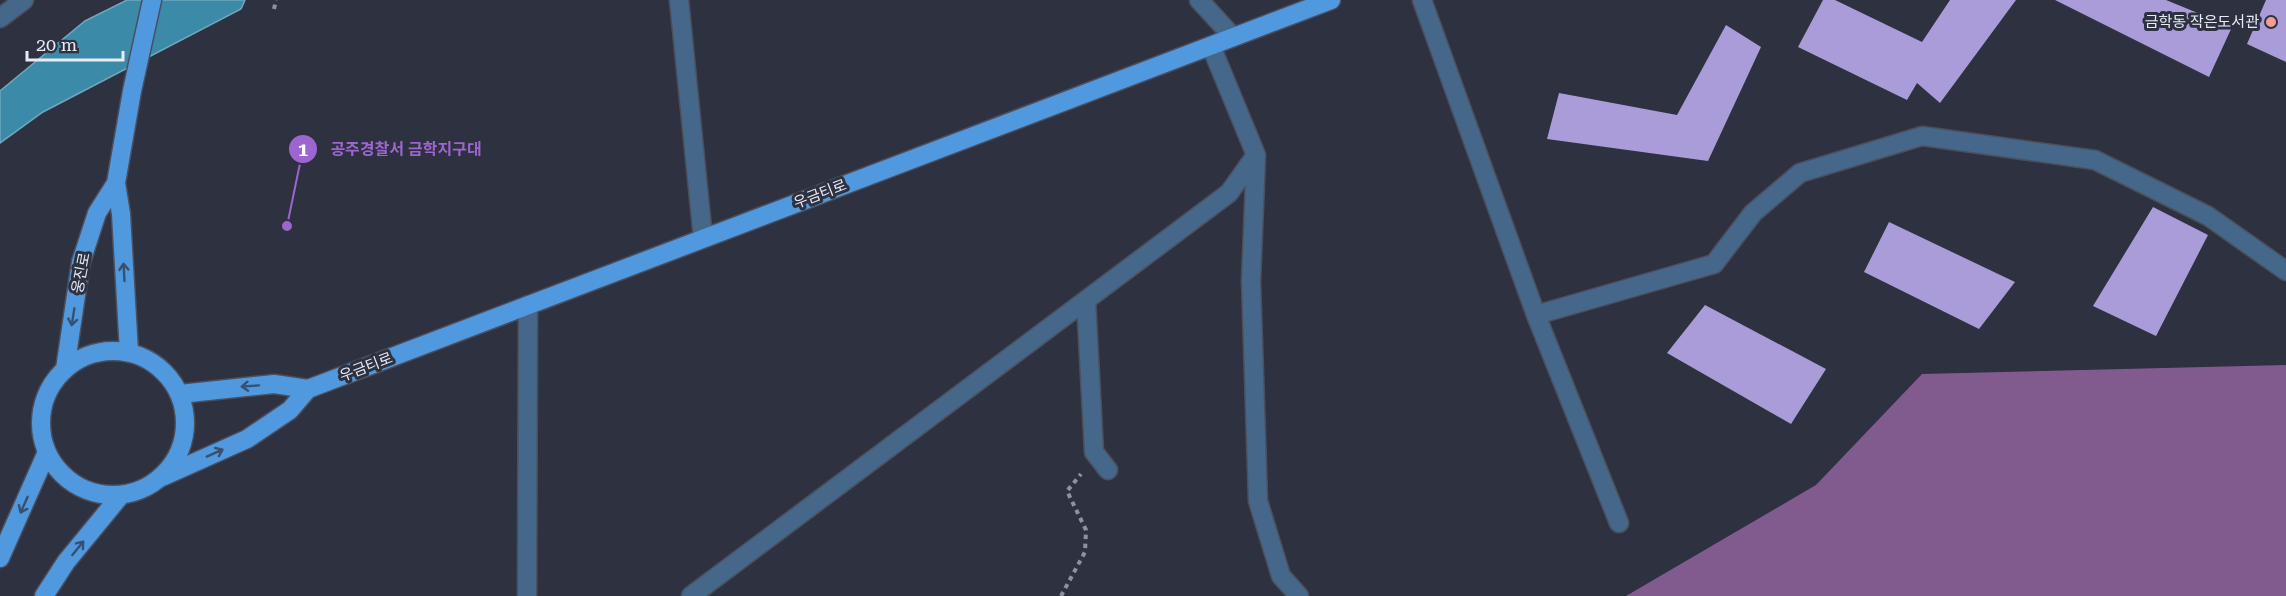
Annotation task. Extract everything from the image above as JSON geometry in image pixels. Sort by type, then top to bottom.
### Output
[{"type":"main road","name":"웅진로","points":[[129,352],[121,214],[116,183],[132,91],[152,0]]},
{"type":"main road","name":"우금티로","points":[[162,477],[247,439],[290,410],[308,389],[1331,0]]},
{"type":"main road","name":"웅진로","points":[[65,369],[81,262],[97,213],[116,183]]},
{"type":"main road","points":[[106,351],[129,352],[150,360],[168,375],[180,394],[186,416],[185,438],[177,460],[162,477],[143,489],[121,495],[98,494],[77,486],[59,471],[47,452],[41,430],[42,407],[50,386],[65,369],[84,357],[106,351]]},
{"type":"main road","name":"우금티로","points":[[180,394],[274,384],[308,389]]},
{"type":"main road","points":[[0,558],[47,452]]},
{"type":"main road","points":[[44,596],[66,562],[121,495]]},
{"type":"street","points":[[0,18],[24,0]]},
{"type":"street","points":[[679,0],[704,238]]},
{"type":"street","points":[[1199,0],[1233,37]]},
{"type":"street","points":[[1422,0],[1536,315],[1619,523]]},
{"type":"street","points":[[1211,46],[1256,155],[1251,281],[1258,501],[1281,576],[1299,596]]},
{"type":"street","points":[[1536,315],[1714,264],[1753,213],[1800,173],[1922,136],[2095,160],[2208,216],[2286,271]]},
{"type":"street","points":[[691,596],[1229,193],[1256,155]]},
{"type":"street","points":[[1086,300],[1094,452],[1108,470]]},
{"type":"street","points":[[527,596],[528,305]]},
{"type":"path","points":[[274,9],[276,0]]},
{"type":"path","points":[[1061,596],[1085,552],[1086,530],[1067,491],[1087,467],[1094,452]]},
{"type":"shaded area","points":[[2286,365],[2286,596],[1626,596],[1816,485],[1922,374]]},
{"type":"water","points":[[127,0],[245,0],[241,9],[43,112],[0,143],[0,91],[85,21]]},
{"type":"building","points":[[1823,0],[1835,0],[1922,42],[1950,0],[2016,0],[1940,103],[1917,83],[1907,100],[1798,47]]},
{"type":"building","points":[[2055,0],[2166,0],[2232,27],[2209,77]]},
{"type":"building","name":"금학동 작은도서관","points":[[2266,0],[2286,0],[2286,62],[2247,44]]},
{"type":"building","points":[[1726,25],[1761,47],[1708,161],[1547,139],[1559,93],[1677,115]]},
{"type":"building","points":[[2153,207],[2208,235],[2156,336],[2093,306]]},
{"type":"building","points":[[1889,222],[2015,282],[1979,329],[1864,272]]},
{"type":"building","points":[[1705,305],[1826,369],[1791,424],[1667,353]]},
{"type":"place","name":"금학동 작은도서관","points":[[2271,22]]},
{"type":"place","name":"공주경찰서 금학지구대","points":[[287,226]]}]
